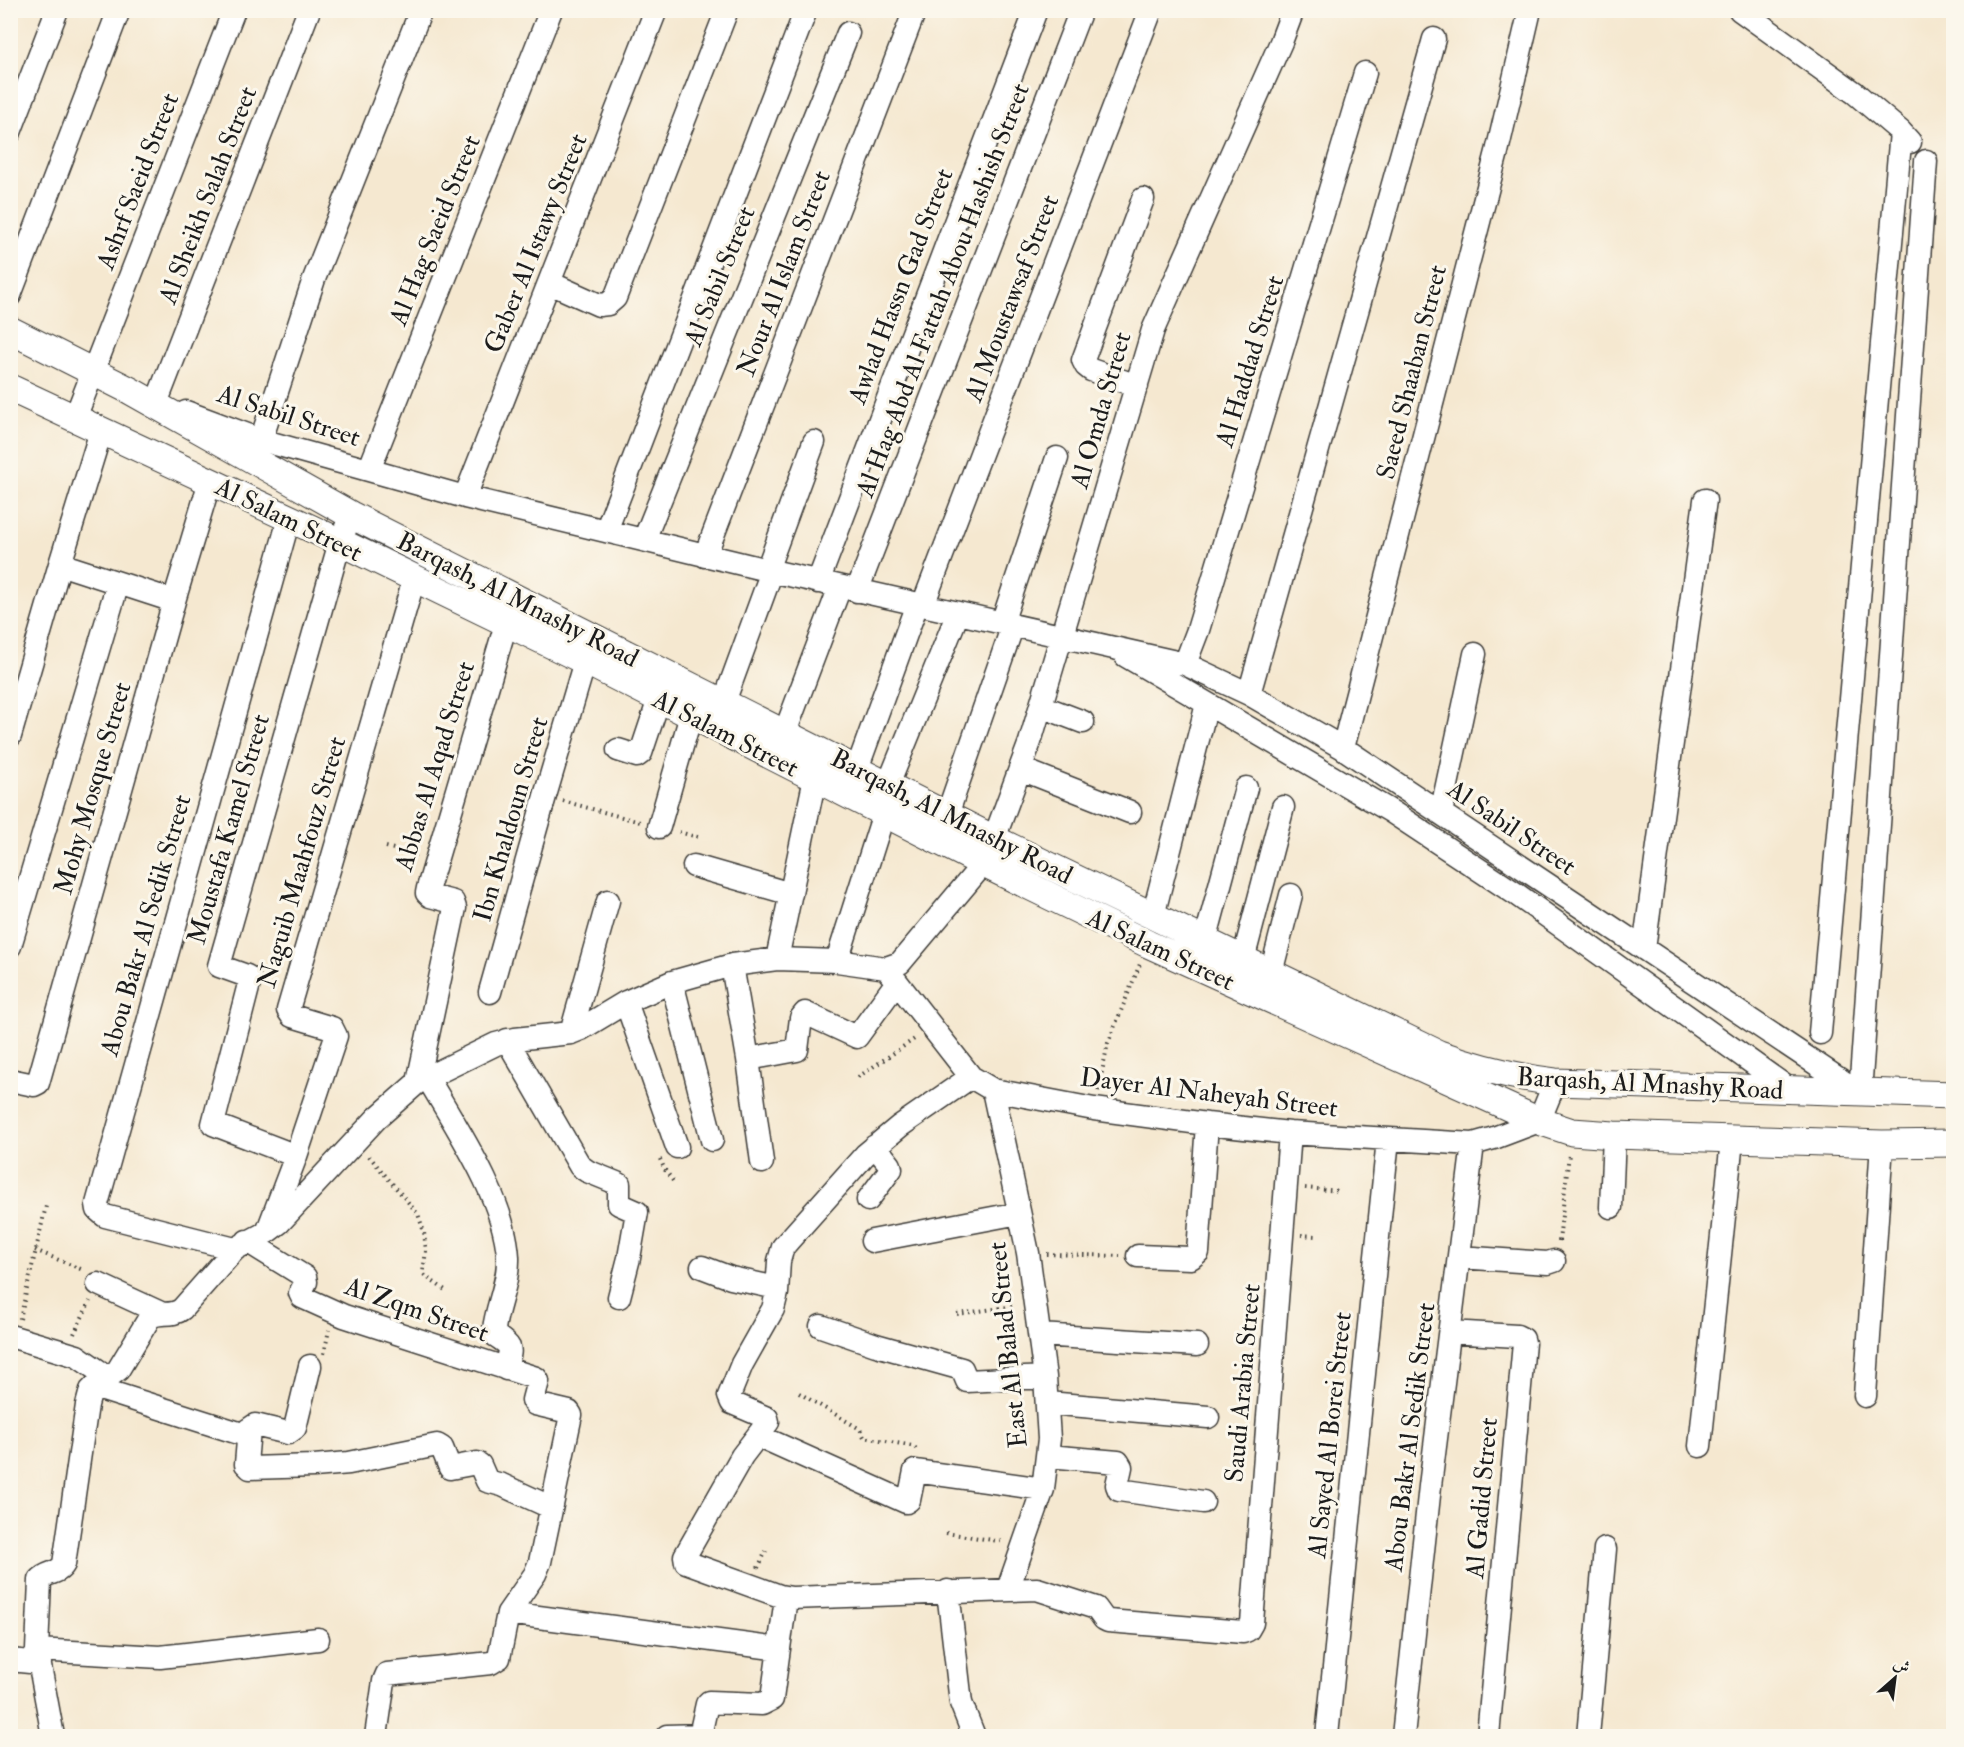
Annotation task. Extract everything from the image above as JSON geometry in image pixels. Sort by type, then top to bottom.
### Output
[{"type":"street","points":[[10,132],[57,10]]},
{"type":"street","points":[[10,295],[119,10]]},
{"type":"street","name":"Ashrf Saeid Street","points":[[75,418],[234,10]]},
{"type":"street","name":"Al Sheikh Salah Street","points":[[157,401],[309,10]]},
{"type":"street","points":[[261,440],[314,279],[421,10]]},
{"type":"street","name":"Al Hag Saeid Street","points":[[369,470],[552,10]]},
{"type":"street","name":"Gaber Al Istawy Street","points":[[465,497],[656,10]]},
{"type":"street","points":[[550,283],[599,304],[608,304],[615,298],[727,10]]},
{"type":"street","points":[[606,531],[806,10]]},
{"type":"street","name":"Nour Al Islam Street","points":[[705,555],[915,10]]},
{"type":"street","name":"Awlad Hassn Gad Street","points":[[818,582],[1036,10]]},
{"type":"street","name":"Al Hag Abd Al Fattah Abou Hashish Street","points":[[776,758],[849,589],[1081,10]]},
{"type":"street","name":"Al Moustawsaf Street","points":[[856,769],[1151,10]]},
{"type":"street","name":"Al Omda Street","points":[[748,1059],[797,1050],[801,1018],[805,1014],[857,1036],[891,975],[984,864],[998,840],[1041,706],[1153,330],[1281,42],[1293,10]]},
{"type":"street","name":"Saeed Shaaban Street","points":[[1343,748],[1497,152],[1530,10]]},
{"type":"street","points":[[1740,10],[1854,93],[1901,132],[1930,165],[1860,1093]]},
{"type":"street","name":"Al Sabil Street","points":[[644,540],[848,33]]},
{"type":"street","points":[[1249,694],[1434,39]]},
{"type":"street","name":"Al Haddad Street","points":[[1185,664],[1198,630],[1365,73]]},
{"type":"street","points":[[1820,1033],[1901,132]]},
{"type":"street","points":[[1137,386],[1091,370],[1083,360],[1143,199]]},
{"type":"street","name":"Barqash, Al Mnashy Road","points":[[10,330],[94,371],[351,515],[947,815],[1439,1054],[1477,1068],[1515,1077],[1555,1082],[1953,1095]]},
{"type":"street","name":"Al Salam Street","points":[[10,388],[340,542],[585,661],[984,864],[1148,944],[1539,1121]]},
{"type":"street","name":"Al Sabil Street","points":[[129,390],[261,440],[465,497],[770,571],[1185,664],[1249,694],[1343,748],[1860,1093]]},
{"type":"street","points":[[10,736],[101,431]]},
{"type":"street","points":[[724,702],[814,442]]},
{"type":"street","points":[[947,815],[1058,458]]},
{"type":"street","name":"Mohy Mosque Street","points":[[10,1080],[34,1085],[38,1083],[210,481]]},
{"type":"street","points":[[1644,949],[1705,500]]},
{"type":"street","name":"Moustafa Kamel Street","points":[[296,1156],[213,1124],[250,980],[247,976],[222,969],[219,966],[340,542],[351,515]]},
{"type":"street","name":"Abou Bakr Al Sedik Street","points":[[250,1240],[105,1215],[100,1212],[97,1204],[289,519]]},
{"type":"street","points":[[60,564],[174,601]]},
{"type":"street","name":"Naguib Maahfouz Street","points":[[250,1240],[296,1156],[336,1034],[332,1028],[292,1016],[288,1010],[414,579]]},
{"type":"street","points":[[10,946],[118,583]]},
{"type":"street","points":[[888,785],[958,613]]},
{"type":"street","name":"Abbas Al Aqad Street","points":[[423,1079],[455,908],[453,902],[430,896],[427,893],[506,624]]},
{"type":"street","name":"Al Sabil Street","points":[[1112,647],[1392,812],[1516,894],[1792,1091]]},
{"type":"street","points":[[1441,813],[1475,654]]},
{"type":"street","name":"Ibn Khaldoun Street","points":[[490,992],[585,661]]},
{"type":"street","points":[[618,750],[637,756],[641,753],[659,699]]},
{"type":"street","points":[[1153,916],[1207,704]]},
{"type":"street","points":[[1041,706],[1083,722]]},
{"type":"street","points":[[659,827],[691,716]]},
{"type":"street","points":[[1021,768],[1130,812]]},
{"type":"street","points":[[777,959],[815,778]]},
{"type":"street","points":[[1205,941],[1246,788]]},
{"type":"street","points":[[1243,960],[1283,807]]},
{"type":"street","points":[[837,961],[885,813]]},
{"type":"street","points":[[694,866],[790,894]]},
{"type":"street","points":[[1271,973],[1291,895]]},
{"type":"street","points":[[571,1033],[608,901]]},
{"type":"street","points":[[53,1737],[38,1657],[40,1580],[43,1576],[59,1571],[64,1564],[88,1399],[101,1383],[122,1364],[147,1321],[153,1315],[174,1314],[182,1308],[250,1240],[297,1205],[377,1118],[423,1079],[470,1055],[507,1040],[571,1033],[626,1002],[672,982],[732,965],[777,959],[837,961],[891,975]]},
{"type":"street","points":[[732,965],[762,1162]]},
{"type":"street","name":"Dayer Al Naheyah Street","points":[[891,975],[971,1077],[993,1090],[1094,1109],[1207,1124],[1290,1133],[1473,1144],[1539,1121]]},
{"type":"street","points":[[672,982],[712,1140]]},
{"type":"street","points":[[626,1002],[678,1147]]},
{"type":"street","points":[[507,1040],[580,1166],[619,1184],[619,1204],[636,1210],[638,1214],[619,1297]]},
{"type":"street","points":[[971,1077],[875,1146],[853,1166],[783,1247],[777,1268],[777,1288],[771,1315],[746,1357],[729,1394],[729,1400],[734,1404],[768,1419],[768,1423],[742,1456],[685,1556],[686,1562],[786,1598],[1008,1589]]},
{"type":"street","points":[[423,1079],[474,1160],[493,1200],[504,1232],[507,1269],[494,1329],[496,1336],[508,1342],[510,1347],[506,1370]]},
{"type":"street","points":[[1539,1121],[1555,1082]]},
{"type":"street","name":"East Al Balad Street","points":[[993,1090],[1028,1253],[1048,1403],[1048,1456],[1043,1490],[1008,1589]]},
{"type":"street","name":"Barqash, Al Mnashy Road","points":[[1539,1121],[1572,1132],[1614,1136],[1882,1144],[1953,1143]]},
{"type":"street","points":[[1138,1256],[1191,1258],[1198,1252],[1207,1124]]},
{"type":"street","name":"Saudi Arabia Street","points":[[1008,1589],[1043,1590],[1096,1608],[1108,1621],[1243,1632],[1250,1629],[1290,1133]]},
{"type":"street","points":[[1611,1207],[1614,1136]]},
{"type":"street","name":"Al Sayed Al Borei Street","points":[[1327,1737],[1388,1139]]},
{"type":"street","points":[[1700,1446],[1732,1140]]},
{"type":"street","name":"Abou Bakr Al Sedik Street","points":[[1404,1737],[1430,1486],[1473,1144]]},
{"type":"street","points":[[1865,1396],[1882,1144]]},
{"type":"street","points":[[868,1200],[891,1168],[875,1146]]},
{"type":"street","points":[[872,1241],[1019,1213]]},
{"type":"street","name":"Al Zqm Street","points":[[250,1240],[304,1275],[306,1280],[300,1293],[302,1298],[332,1311],[538,1379],[533,1400],[536,1404],[569,1412],[571,1416],[550,1507]]},
{"type":"street","points":[[1460,1257],[1548,1263],[1554,1261]]},
{"type":"street","points":[[702,1267],[731,1278],[777,1288]]},
{"type":"street","points":[[98,1284],[164,1314]]},
{"type":"street","points":[[821,1326],[876,1345],[962,1369],[967,1381],[1045,1377]]},
{"type":"street","name":"Al Gadid Street","points":[[1450,1332],[1517,1336],[1521,1337],[1524,1343],[1488,1737]]},
{"type":"street","points":[[1040,1335],[1197,1345]]},
{"type":"street","points":[[13,1337],[66,1351],[88,1361],[101,1383],[242,1434],[255,1425],[288,1433],[293,1431],[310,1366]]},
{"type":"street","points":[[1048,1403],[1208,1418]]},
{"type":"street","points":[[249,1429],[246,1464],[250,1468],[338,1464],[380,1458],[437,1445],[441,1447],[450,1468],[477,1463],[487,1481],[502,1485],[550,1507],[538,1568],[508,1613],[500,1656],[496,1661],[387,1674],[376,1737]]},
{"type":"street","points":[[759,1436],[906,1502],[909,1500],[915,1471],[1043,1490]]},
{"type":"street","points":[[1048,1456],[1118,1462],[1121,1467],[1117,1485],[1119,1490],[1203,1502]]},
{"type":"street","points":[[1588,1737],[1605,1549]]},
{"type":"street","points":[[948,1591],[961,1703],[974,1737]]},
{"type":"street","points":[[667,1737],[700,1735],[706,1704],[709,1702],[762,1704],[770,1701],[774,1695],[786,1598]]},
{"type":"street","points":[[508,1613],[779,1649]]},
{"type":"street","points":[[10,1660],[38,1657],[160,1657],[318,1639]]},
{"type":"path","points":[[545,796],[701,838]]},
{"type":"path","points":[[386,846],[436,859]]},
{"type":"path","points":[[1094,1109],[1108,1043],[1148,944]]},
{"type":"path","points":[[858,1077],[931,1028]]},
{"type":"path","points":[[1554,1261],[1557,1256],[1572,1132]]},
{"type":"path","points":[[355,1140],[407,1199],[418,1215],[424,1232],[426,1251],[424,1274],[448,1292]]},
{"type":"path","points":[[1286,1187],[1340,1191]]},
{"type":"path","points":[[13,1337],[46,1206]]},
{"type":"path","points":[[35,1250],[94,1275],[98,1284],[66,1351]]},
{"type":"path","points":[[1028,1253],[1138,1256]]},
{"type":"path","points":[[957,1314],[1035,1304]]},
{"type":"path","points":[[310,1366],[312,1355],[323,1355],[326,1351],[332,1311]]},
{"type":"path","points":[[799,1393],[860,1429],[864,1437],[915,1447],[918,1453],[915,1471]]},
{"type":"path","points":[[946,1533],[1024,1545]]}]
